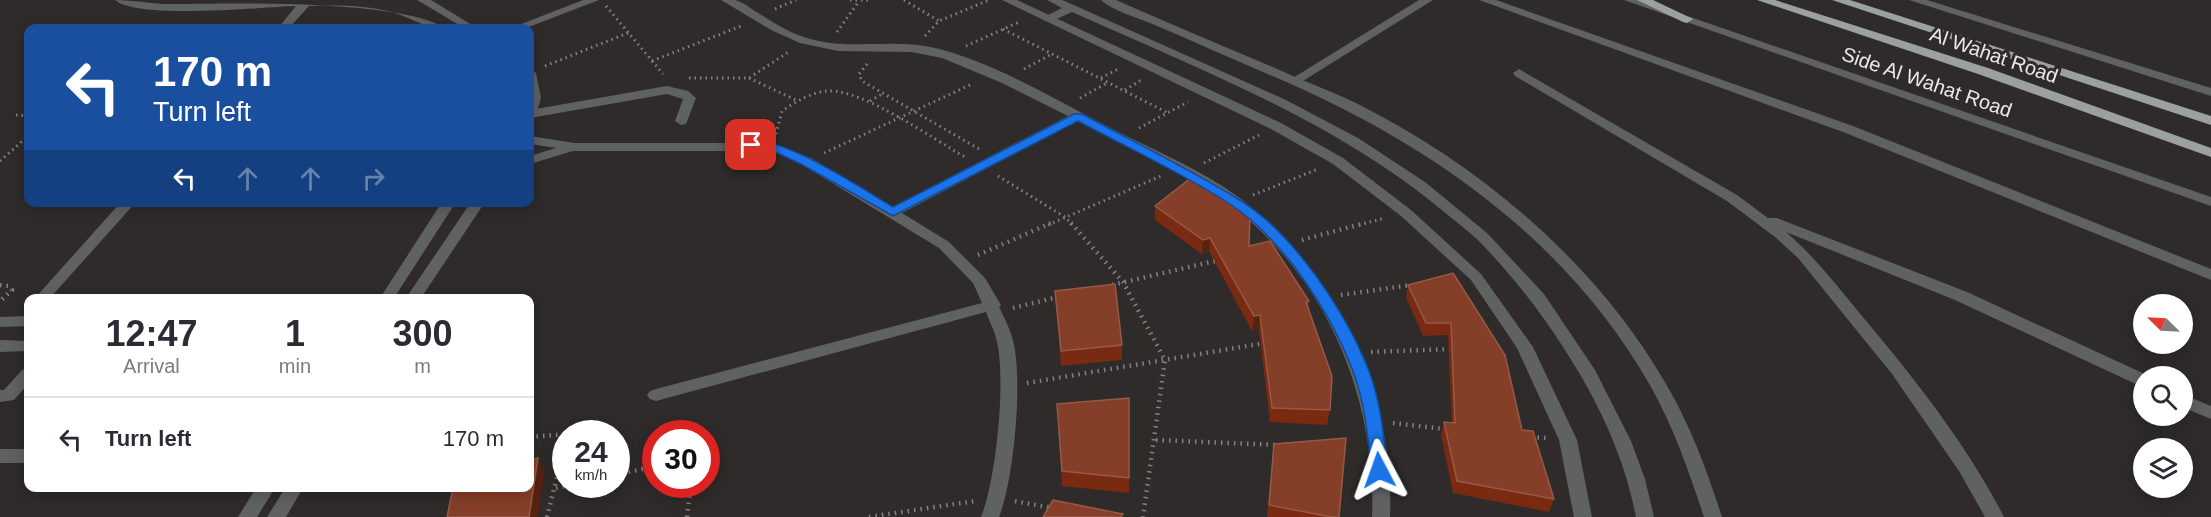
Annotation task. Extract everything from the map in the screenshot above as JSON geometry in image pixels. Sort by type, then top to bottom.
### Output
[{"type":"highway","points":[[1643,0],[1687,19]]},
{"type":"highway","name":"Al Wahat Road","points":[[1763,0],[1983,71],[2211,153]]},
{"type":"highway","name":"Al Wahat Road","points":[[1838,0],[2211,121]]},
{"type":"street","points":[[121,0],[141,5],[180,8],[334,0],[370,1],[404,8],[433,24]]},
{"type":"street","points":[[423,0],[464,24]]},
{"type":"street","points":[[528,24],[593,0]]},
{"type":"street","points":[[727,0],[804,41],[828,45],[914,48],[946,55],[1078,116],[1181,170],[1236,202],[1282,245],[1309,277],[1323,297],[1353,353],[1362,373],[1375,422],[1381,517]]},
{"type":"street","points":[[1008,0],[1276,126],[1338,161],[1406,213],[1476,277],[1525,347],[1568,440],[1583,517]]},
{"type":"street","points":[[1053,0],[1338,131],[1413,178],[1470,224],[1530,286],[1576,350],[1615,425],[1645,517]]},
{"type":"street","points":[[1107,0],[1385,123],[1455,166],[1518,215],[1575,271],[1602,302],[1652,372],[1692,456],[1713,517]]},
{"type":"street","points":[[1294,81],[1427,0]]},
{"type":"street","points":[[1485,0],[1848,129],[2211,275]]},
{"type":"street","name":"Side Al Wahat Road","points":[[1630,0],[2211,202]]},
{"type":"street","points":[[1915,0],[2211,92]]},
{"type":"street","points":[[287,24],[306,2]]},
{"type":"street","points":[[1043,16],[1072,8]]},
{"type":"street","points":[[534,94],[535,71]]},
{"type":"street","points":[[1519,73],[1756,214],[1961,296],[2133,376]]},
{"type":"street","points":[[534,114],[667,90],[684,94],[690,98],[681,122]]},
{"type":"street","points":[[893,212],[1078,116]]},
{"type":"street","points":[[534,141],[574,147],[773,147],[806,161],[944,245],[980,281],[1005,339],[1009,386],[998,498],[990,517]]},
{"type":"street","points":[[534,159],[574,147]]},
{"type":"street","points":[[46,294],[124,207]]},
{"type":"street","points":[[390,294],[447,207]]},
{"type":"street","points":[[416,294],[475,207]]},
{"type":"street","points":[[1756,214],[1803,255],[1898,370],[1965,466],[1995,517]]},
{"type":"street","points":[[656,395],[994,309]]},
{"type":"street","points":[[0,322],[24,319]]},
{"type":"street","points":[[0,346],[24,346]]},
{"type":"street","points":[[3,399],[24,378]]},
{"type":"street","points":[[2193,405],[2211,413]]},
{"type":"street","points":[[0,456],[24,456]]},
{"type":"street","points":[[247,517],[263,492]]},
{"type":"street","points":[[276,517],[292,492]]},
{"type":"path","points":[[602,0],[665,77]]},
{"type":"path","points":[[850,0],[872,0]]},
{"type":"path","points":[[904,0],[939,21]]},
{"type":"path","points":[[914,48],[939,21],[989,0]]},
{"type":"path","points":[[828,45],[859,1]]},
{"type":"path","points":[[946,55],[1003,29],[1043,16]]},
{"type":"path","points":[[652,61],[761,18]]},
{"type":"path","points":[[1003,29],[1168,113]]},
{"type":"path","points":[[535,71],[628,33]]},
{"type":"path","points":[[881,46],[858,78],[995,159]]},
{"type":"path","points":[[806,161],[914,111],[1053,54]]},
{"type":"path","points":[[750,78],[796,100]]},
{"type":"path","points":[[1062,109],[1108,82]]},
{"type":"path","points":[[773,147],[782,111],[796,100],[811,94],[836,92],[852,94],[869,101],[982,166],[1065,217],[1123,282],[1165,360],[1156,440],[1143,517]]},
{"type":"path","points":[[869,101],[884,93]]},
{"type":"path","points":[[1120,138],[1206,93]]},
{"type":"path","points":[[16,115],[24,116]]},
{"type":"path","points":[[963,262],[1065,217],[1181,170],[1276,126]]},
{"type":"path","points":[[0,161],[24,140]]},
{"type":"path","points":[[1236,202],[1338,161]]},
{"type":"path","points":[[1282,245],[1406,213]]},
{"type":"path","points":[[1111,285],[1225,258]]},
{"type":"path","points":[[0,285],[9,286],[12,290],[0,301]]},
{"type":"path","points":[[1323,297],[1417,285]]},
{"type":"path","points":[[994,309],[1065,296]]},
{"type":"path","points":[[1009,386],[1268,342]]},
{"type":"path","points":[[1353,353],[1456,349]]},
{"type":"path","points":[[1375,422],[1454,429]]},
{"type":"path","points":[[534,437],[552,435]]},
{"type":"path","points":[[1522,436],[1568,440]]},
{"type":"path","points":[[1156,440],[1284,445]]},
{"type":"path","points":[[547,517],[553,498]]},
{"type":"path","points":[[687,517],[689,498]]},
{"type":"path","points":[[869,517],[998,498],[1055,508]]},
{"type":"building","points":[[1191,178],[1250,217],[1249,246],[1270,241],[1309,301],[1306,302],[1332,376],[1330,410],[1272,408],[1260,315],[1254,316],[1210,238],[1203,240],[1155,206]]},
{"type":"building","points":[[1453,273],[1505,355],[1522,430],[1533,431],[1554,499],[1457,481],[1444,422],[1455,423],[1451,323],[1426,323],[1408,285]]},
{"type":"building","points":[[1115,284],[1122,345],[1061,351],[1055,291]]},
{"type":"building","points":[[1129,398],[1129,478],[1062,471],[1057,404]]},
{"type":"building","points":[[1346,438],[1339,517],[1269,505],[1274,444]]},
{"type":"building","points":[[538,458],[534,484],[534,459]]},
{"type":"building","points":[[452,492],[533,492],[529,517],[447,517]]},
{"type":"building","points":[[1053,500],[1123,514],[1121,517],[1043,517]]},
{"type":"route","points":[[751,145],[773,147],[806,161],[893,212],[1078,116],[1236,202],[1275,237],[1323,297],[1342,330],[1362,373],[1375,422],[1379,470]]}]
